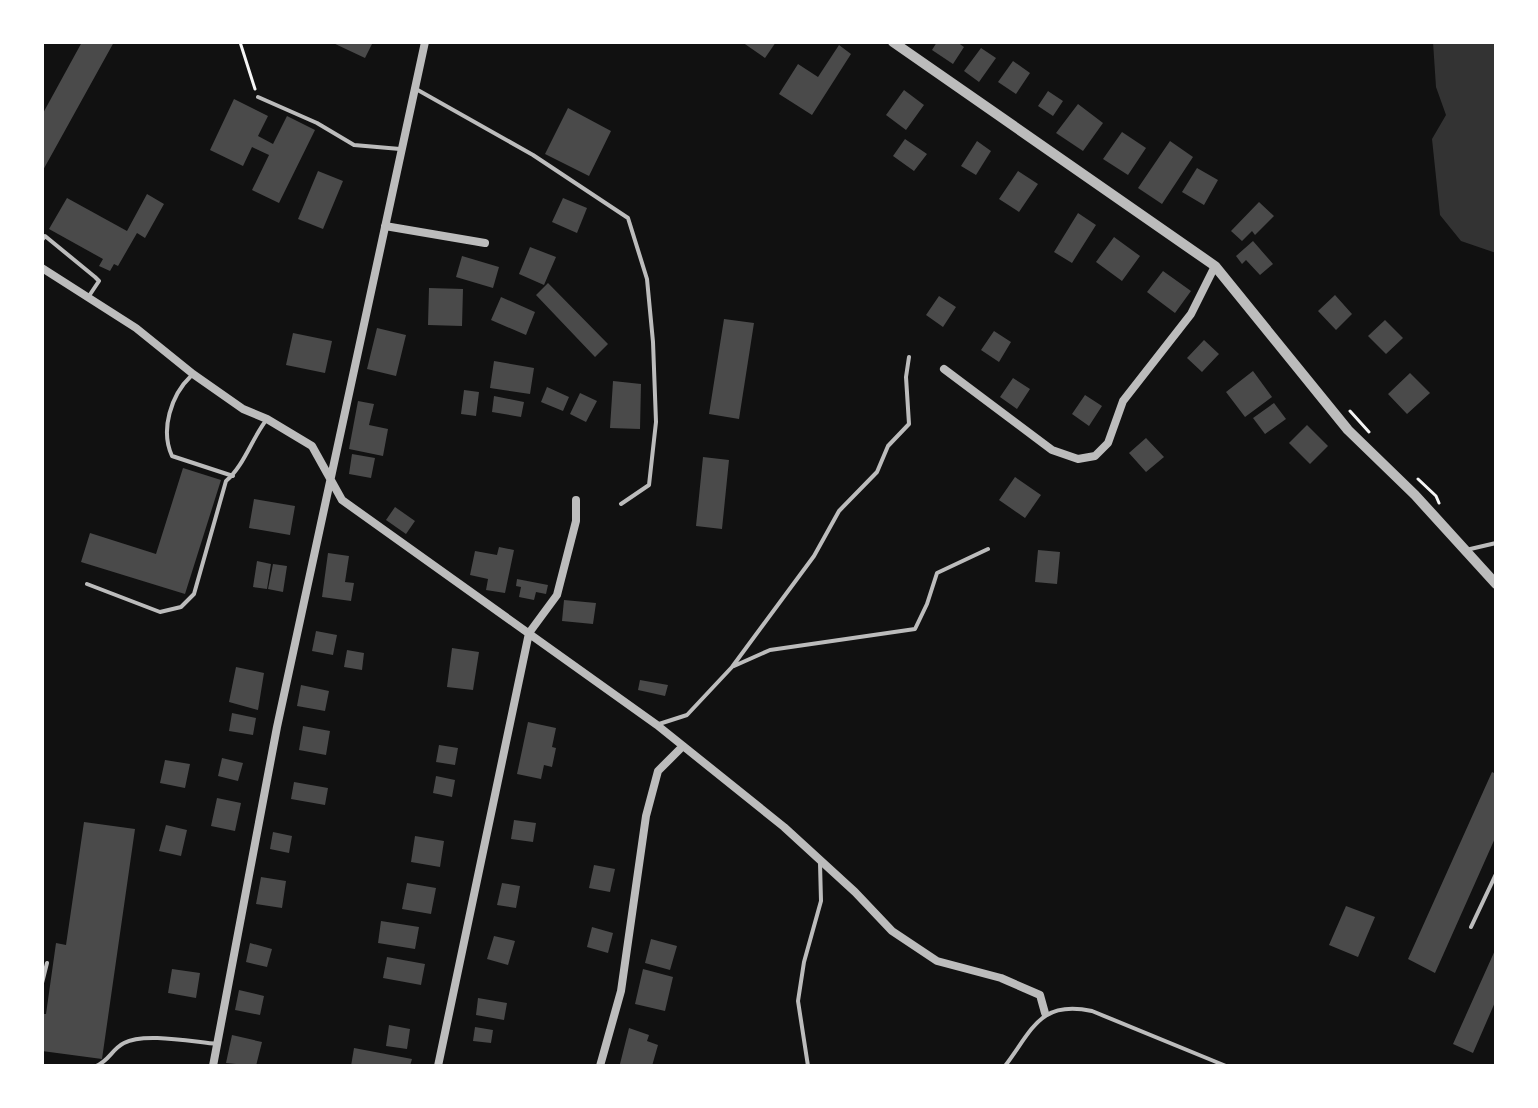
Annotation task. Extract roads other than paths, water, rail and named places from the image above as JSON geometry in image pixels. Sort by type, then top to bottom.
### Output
[{"type":"street","points":[[213,1066],[274,742],[425,42]]},
{"type":"street","points":[[893,42],[1215,266],[1348,430],[1415,495],[1496,584]]},
{"type":"street","points":[[385,226],[485,243]]},
{"type":"street","points":[[944,369],[1052,450],[1078,459],[1095,456],[1108,443],[1123,401],[1191,314],[1215,266]]},
{"type":"street","points":[[42,268],[136,328],[243,409],[267,419],[312,446],[342,500],[657,725],[784,827],[892,931],[937,961],[1001,978],[1040,995],[1045,1013]]},
{"type":"street","points":[[438,1066],[529,633],[557,595],[576,521],[576,500]]},
{"type":"street","points":[[600,1066],[621,991],[646,816],[658,771],[683,746]]},
{"type":"lane","points":[[416,89],[533,155],[628,218],[647,279],[656,422],[649,485],[621,504]]},
{"type":"lane","points":[[258,97],[317,123],[354,145],[402,150]]},
{"type":"lane","points":[[42,240],[45,236],[99,281],[87,298]]},
{"type":"lane","points":[[657,725],[687,715],[732,667],[814,556],[839,511],[877,472],[888,446],[909,424],[906,377],[909,357]]},
{"type":"lane","points":[[193,374],[179,387],[170,410],[165,442],[172,456],[233,476]]},
{"type":"lane","points":[[87,584],[160,612],[181,607],[194,594],[226,481],[233,476],[267,419]]},
{"type":"lane","points":[[1464,551],[1496,543]]},
{"type":"lane","points":[[732,667],[770,650],[915,629],[937,573],[988,549]]},
{"type":"lane","points":[[808,1066],[798,1001],[804,962],[821,901],[820,860]]},
{"type":"lane","points":[[1471,927],[1496,874]]},
{"type":"lane","points":[[42,983],[47,963]]},
{"type":"lane","points":[[1005,1066],[1045,1013],[1069,1006],[1092,1011],[1226,1066]]},
{"type":"lane","points":[[96,1066],[105,1063],[120,1045],[137,1038],[217,1044]]}]
